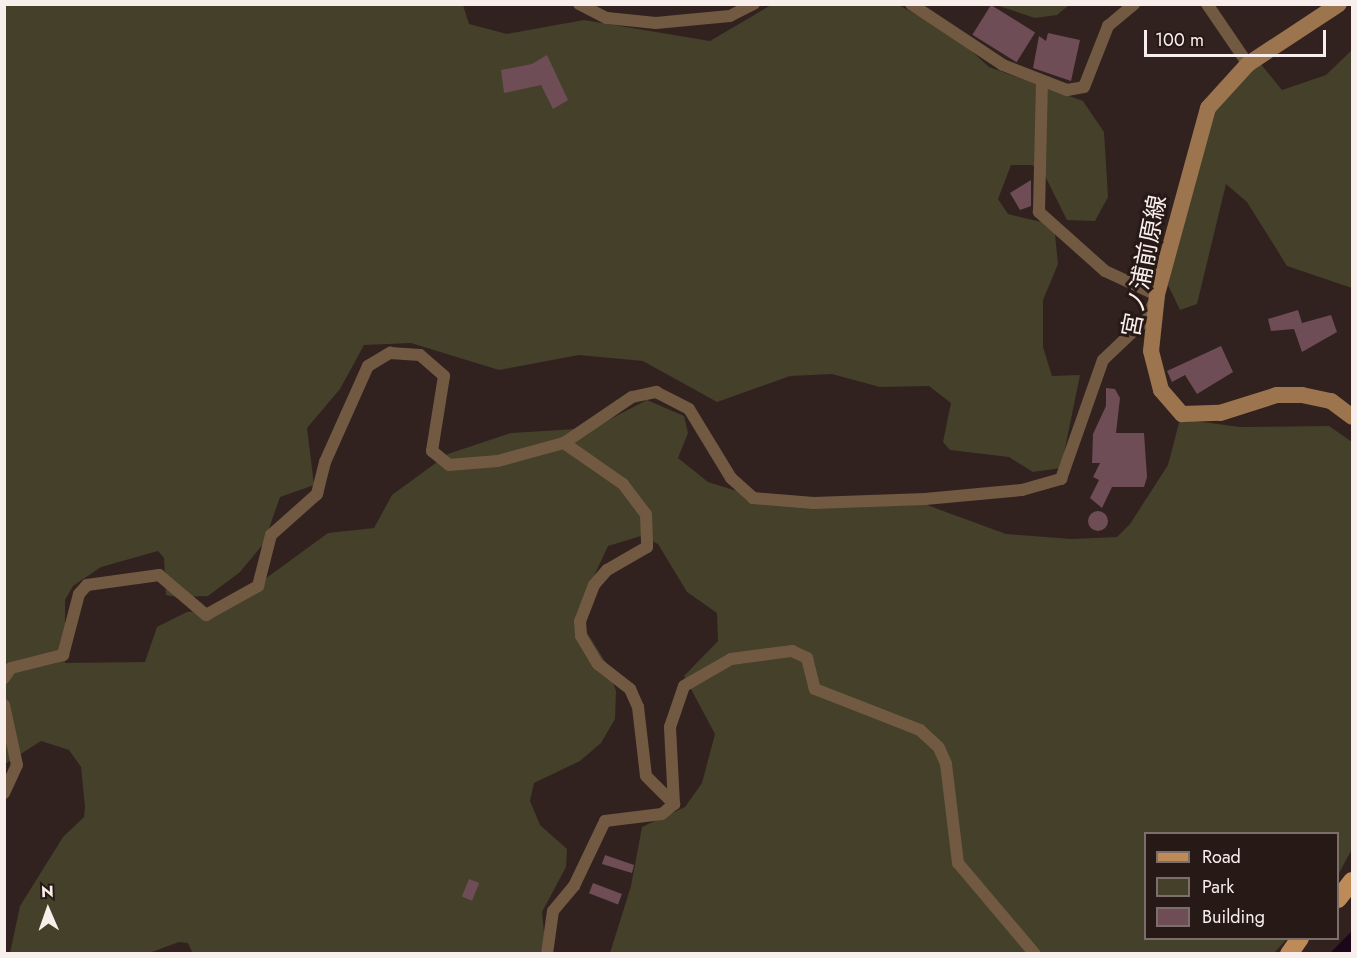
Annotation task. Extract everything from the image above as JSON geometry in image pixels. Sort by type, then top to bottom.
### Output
[{"type":"main road","name":"宮ノ浦前原線","points":[[1339,4],[1248,64],[1208,108],[1197,134],[1157,295],[1155,370],[1165,397],[1182,414],[1220,413],[1277,395],[1302,395],[1331,401],[1353,417]]},
{"type":"main road","points":[[1339,898],[1353,881]]},
{"type":"main road","points":[[1288,954],[1299,940]]},
{"type":"street","points":[[579,4],[607,18],[656,23],[730,16],[754,4]]},
{"type":"street","points":[[911,4],[1004,65],[1067,90],[1084,87],[1108,26],[1134,4]]},
{"type":"street","points":[[1207,4],[1248,64]]},
{"type":"street","points":[[4,678],[11,668],[63,655],[79,594],[87,585],[159,575],[206,615],[258,586],[271,535],[317,494],[325,462],[377,357],[420,355],[444,376],[432,451],[436,460],[449,465],[498,461],[564,443],[632,397],[656,392],[688,409],[731,478],[753,498],[814,504],[925,499],[1047,485],[1060,479],[1103,360],[1146,319],[1157,295],[1105,271],[1040,212],[1042,81]]},
{"type":"street","points":[[564,443],[623,484],[646,514],[647,547],[607,570],[594,585],[580,621],[581,636],[598,664],[630,689],[638,707],[646,776],[674,804]]},
{"type":"street","points":[[674,804],[670,728],[684,686],[731,659],[792,651],[807,658],[815,689],[920,730],[939,748],[946,764],[958,863],[1035,954]]},
{"type":"street","points":[[4,705],[17,765],[4,793]]},
{"type":"street","points":[[548,954],[553,911],[574,886],[605,821],[662,814],[674,804]]},
{"type":"green space","points":[[5,5],[463,5],[469,24],[507,34],[584,20],[710,41],[771,5],[899,5],[955,36],[989,67],[1083,101],[1104,132],[1108,197],[1095,221],[1067,220],[1041,168],[1031,165],[1011,165],[998,199],[1008,214],[1054,225],[1058,264],[1043,300],[1043,347],[1052,376],[1080,375],[1061,468],[1033,472],[1009,457],[950,450],[943,442],[951,403],[929,386],[880,387],[832,374],[790,376],[717,402],[643,361],[579,355],[499,370],[411,343],[364,345],[340,389],[307,428],[314,485],[280,497],[264,543],[240,572],[208,596],[177,597],[166,595],[164,558],[158,551],[101,567],[73,586],[65,600],[65,663],[145,662],[157,627],[187,612],[213,610],[247,592],[328,533],[374,528],[392,495],[448,454],[511,433],[593,428],[647,400],[684,416],[688,433],[678,458],[708,482],[769,501],[916,501],[1006,534],[1072,539],[1117,537],[1130,524],[1168,465],[1180,419],[1240,427],[1329,426],[1352,442],[1352,849],[1339,873],[1339,832],[1144,832],[1144,940],[1286,940],[1274,953],[610,953],[631,886],[642,827],[685,807],[702,783],[715,734],[684,676],[718,641],[717,613],[687,592],[658,544],[641,536],[608,546],[576,615],[606,663],[616,691],[615,719],[601,743],[580,761],[534,783],[530,801],[540,825],[567,849],[566,867],[542,912],[546,953],[193,954],[188,943],[179,942],[149,953],[10,953],[20,906],[63,837],[84,817],[85,807],[81,767],[69,750],[41,741],[5,764]]},
{"type":"green space","points":[[996,5],[1069,5],[1057,15],[1035,18]]},
{"type":"green space","points":[[1352,50],[1352,288],[1287,266],[1247,202],[1226,184],[1197,304],[1180,310],[1168,285],[1198,134],[1255,57],[1282,90],[1326,75]]},
{"type":"shaded area","points":[[1352,931],[1352,953],[1330,953]]},
{"type":"building","points":[[991,5],[1035,33],[1017,62],[972,35]]},
{"type":"building","points":[[1048,33],[1080,40],[1071,81],[1033,68],[1039,36],[1046,41]]},
{"type":"building","points":[[547,55],[568,100],[553,109],[541,85],[504,93],[501,70],[532,64]]},
{"type":"building","points":[[1031,180],[1031,206],[1020,210],[1010,193]]},
{"type":"building","points":[[1298,310],[1302,323],[1331,315],[1337,332],[1302,352],[1294,329],[1271,331],[1268,319]]},
{"type":"building","points":[[1221,346],[1233,372],[1197,394],[1185,375],[1172,382],[1167,371]]},
{"type":"building","points":[[1106,388],[1115,389],[1120,398],[1116,433],[1144,433],[1147,477],[1144,487],[1112,487],[1102,508],[1090,498],[1099,480],[1093,477],[1100,463],[1092,463],[1093,434],[1106,406]]},
{"type":"building","points":[[1098,511],[1105,514],[1108,521],[1105,528],[1098,531],[1091,528],[1088,521],[1091,514]]},
{"type":"building","points":[[605,855],[634,865],[632,873],[602,864]]},
{"type":"building","points":[[469,879],[479,883],[472,901],[462,897]]},
{"type":"building","points":[[593,883],[622,894],[618,904],[589,893]]}]
